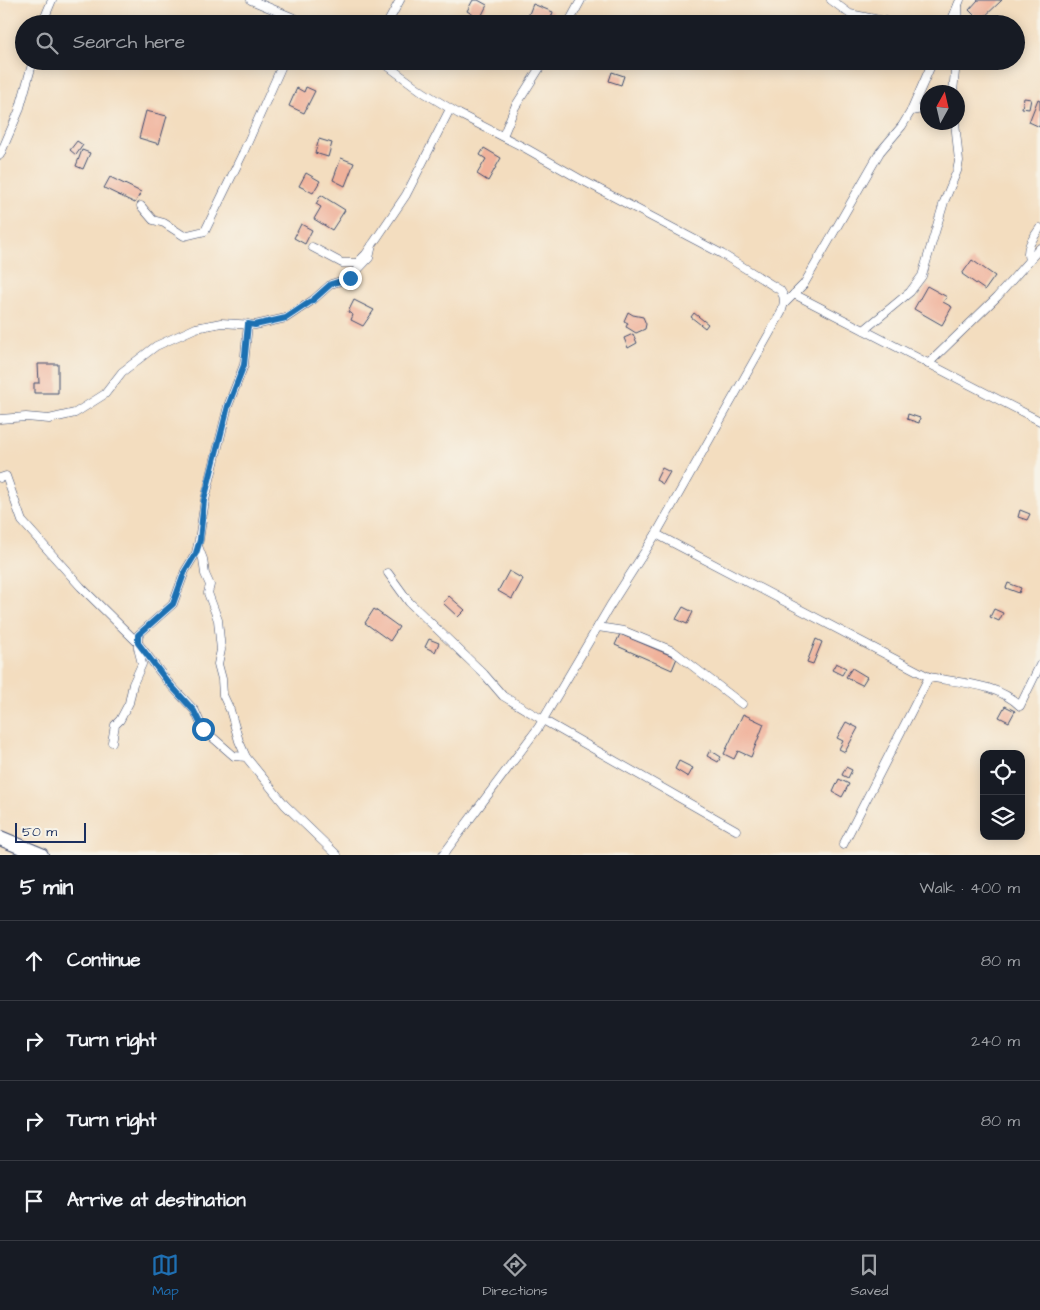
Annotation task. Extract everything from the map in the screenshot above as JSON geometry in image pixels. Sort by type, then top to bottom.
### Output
[{"type":"highway","points":[[0,838],[41,855]]},
{"type":"street","points":[[46,15],[52,0]]},
{"type":"street","points":[[251,0],[286,15]]},
{"type":"street","points":[[392,15],[400,0]]},
{"type":"street","points":[[573,15],[581,0]]},
{"type":"street","points":[[831,0],[850,14],[855,15]]},
{"type":"street","points":[[954,15],[959,2]]},
{"type":"street","points":[[959,2],[959,15]]},
{"type":"street","points":[[0,155],[19,111],[30,70]]},
{"type":"street","points":[[141,206],[153,220],[184,236],[205,231],[243,153],[280,70]]},
{"type":"street","points":[[393,70],[423,92],[483,128],[503,136],[648,216],[722,254],[780,290],[784,296],[784,303]]},
{"type":"street","points":[[503,136],[515,107],[538,70]]},
{"type":"street","points":[[442,855],[543,720],[656,534],[767,338],[784,303],[804,284],[880,152],[902,126],[911,111],[929,70]]},
{"type":"street","points":[[953,85],[955,70]]},
{"type":"street","points":[[312,247],[342,263],[357,263],[372,245],[406,195],[450,109]]},
{"type":"street","points":[[911,111],[920,109]]},
{"type":"street","points":[[864,330],[910,292],[922,276],[944,202],[957,171],[959,161],[956,130]]},
{"type":"street","points":[[1029,260],[1028,248],[1040,228]]},
{"type":"street","points":[[0,419],[26,417],[49,419],[75,413],[105,394],[122,372],[156,346],[196,328],[221,323],[255,325],[286,318],[313,300],[331,284],[350,278],[369,258],[372,245]]},
{"type":"street","points":[[928,364],[997,297],[1040,248]]},
{"type":"street","points":[[794,294],[1040,422]]},
{"type":"street","points":[[112,742],[115,725],[120,720],[129,703],[133,684],[142,664],[138,635],[173,604],[185,571],[196,553],[204,500],[228,406],[244,365],[248,324]]},
{"type":"street","points":[[0,478],[6,476],[22,521],[81,587],[138,643],[167,681],[194,711],[203,729],[234,756],[246,757]]},
{"type":"street","points":[[656,534],[929,677],[990,688],[1011,697],[1020,706],[1040,665]]},
{"type":"street","points":[[198,546],[204,559],[205,574],[210,585],[208,593],[218,620],[221,650],[218,664],[223,695],[230,710],[238,741],[246,757],[285,805],[337,855]]},
{"type":"street","points":[[388,573],[408,602],[484,674],[503,696],[736,830]]},
{"type":"street","points":[[598,627],[624,631],[673,651],[742,704]]},
{"type":"street","points":[[843,845],[929,677]]},
{"type":"building","points":[[473,0],[478,0],[487,5],[482,15],[474,15],[467,11]]},
{"type":"building","points":[[978,0],[1002,0],[986,15],[974,15],[969,10]]},
{"type":"building","points":[[533,4],[553,12],[552,15],[529,15]]},
{"type":"building","points":[[612,72],[624,76],[621,85],[609,81]]},
{"type":"building","points":[[306,87],[315,91],[304,113],[289,106],[297,88],[304,92]]},
{"type":"building","points":[[1024,98],[1031,99],[1029,109],[1022,108]]},
{"type":"building","points":[[1038,99],[1040,100],[1040,127],[1029,122]]},
{"type":"building","points":[[146,111],[167,116],[159,144],[139,138]]},
{"type":"building","points":[[319,139],[332,143],[328,157],[315,153]]},
{"type":"building","points":[[77,141],[83,145],[76,155],[70,150]]},
{"type":"building","points":[[484,148],[501,158],[488,181],[477,174],[486,159],[480,155]]},
{"type":"building","points":[[82,150],[90,153],[83,169],[76,166]]},
{"type":"building","points":[[341,158],[354,163],[345,186],[333,180]]},
{"type":"building","points":[[306,173],[320,181],[313,193],[299,186]]},
{"type":"building","points":[[110,177],[141,192],[135,203],[104,188]]},
{"type":"building","points":[[321,195],[345,210],[332,230],[314,219],[321,207],[316,204]]},
{"type":"building","points":[[301,224],[312,230],[305,244],[294,238]]},
{"type":"building","points":[[972,260],[995,276],[985,290],[962,274]]},
{"type":"building","points":[[927,286],[947,297],[943,302],[952,307],[942,325],[914,309]]},
{"type":"building","points":[[354,300],[374,310],[363,326],[351,320],[353,315],[348,312]]},
{"type":"building","points":[[628,312],[643,317],[646,324],[645,329],[636,333],[626,327],[628,323],[624,321]]},
{"type":"building","points":[[694,313],[708,324],[705,328],[691,317]]},
{"type":"building","points":[[633,334],[637,343],[628,348],[624,338]]},
{"type":"building","points":[[38,364],[58,364],[58,393],[34,393],[34,383],[39,383]]},
{"type":"building","points":[[908,414],[920,418],[919,423],[907,419]]},
{"type":"building","points":[[662,468],[670,472],[663,484],[656,480]]},
{"type":"building","points":[[1020,510],[1030,514],[1027,520],[1018,517]]},
{"type":"building","points":[[509,571],[523,579],[512,599],[498,591]]},
{"type":"building","points":[[1008,583],[1021,588],[1019,593],[1006,588]]},
{"type":"building","points":[[449,596],[465,610],[458,617],[443,603]]},
{"type":"building","points":[[683,607],[693,612],[687,624],[676,619]]},
{"type":"building","points":[[374,609],[399,627],[390,641],[365,623]]},
{"type":"building","points":[[994,609],[1003,613],[999,621],[990,617]]},
{"type":"building","points":[[620,634],[677,658],[672,670],[615,645]]},
{"type":"building","points":[[429,639],[439,643],[435,652],[425,647]]},
{"type":"building","points":[[816,639],[822,642],[813,664],[807,662]]},
{"type":"building","points":[[836,663],[846,668],[842,675],[832,670]]},
{"type":"building","points":[[852,668],[867,677],[862,685],[846,677]]},
{"type":"building","points":[[1005,706],[1015,711],[1009,722],[999,717]]},
{"type":"building","points":[[743,714],[764,724],[751,757],[738,751],[734,759],[724,754]]},
{"type":"building","points":[[846,722],[858,728],[845,752],[839,749],[843,741],[837,738]]},
{"type":"building","points":[[710,750],[721,757],[718,762],[707,756]]},
{"type":"building","points":[[679,761],[693,768],[688,777],[675,769]]},
{"type":"building","points":[[846,767],[852,770],[848,778],[842,775]]},
{"type":"building","points":[[839,779],[849,784],[842,797],[833,792]]},
{"type":"route","points":[[203,729],[194,711],[167,681],[138,643],[138,635],[173,604],[185,571],[196,553],[200,540],[204,500],[228,406],[244,365],[248,324],[255,325],[286,318],[313,300],[331,284],[350,278]]}]
